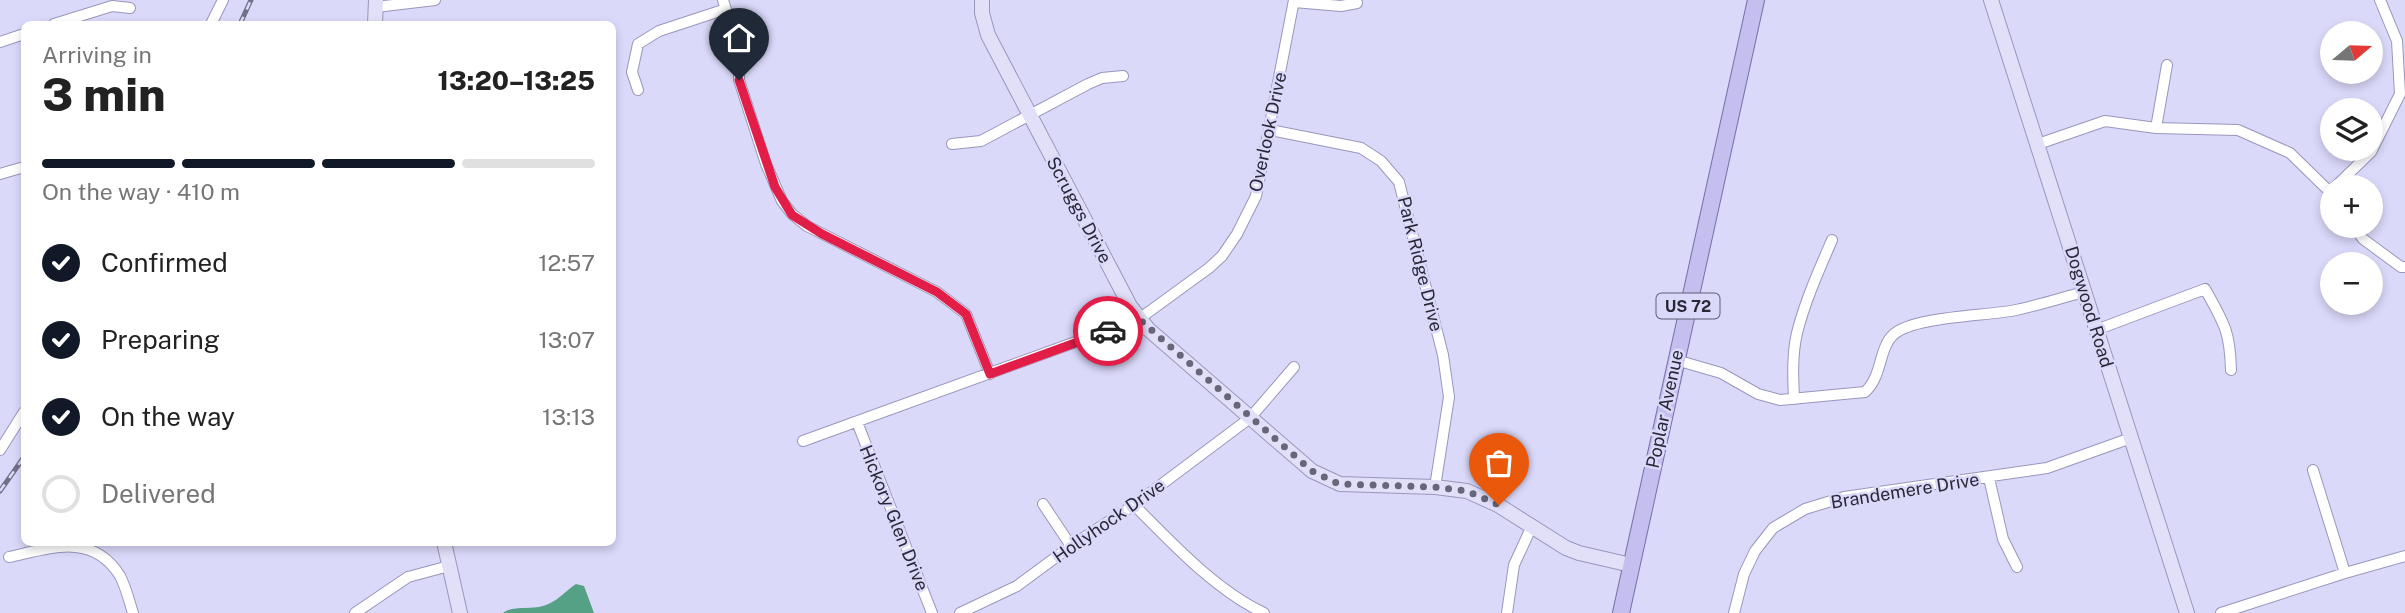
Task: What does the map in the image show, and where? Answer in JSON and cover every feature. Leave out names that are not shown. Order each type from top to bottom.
[{"type":"main road","name":"Poplar Avenue","points":[[1621,613],[1756,0]]},
{"type":"street","points":[[212,21],[223,0]]},
{"type":"street","points":[[375,21],[376,3],[436,0]]},
{"type":"street","name":"Scruggs Drive","points":[[982,0],[982,13],[989,35],[1139,319],[1250,418],[1312,471],[1339,484],[1435,487],[1467,491],[1499,505],[1531,528],[1579,553],[1631,565]]},
{"type":"street","name":"Dogwood Road","points":[[1991,0],[2187,613]]},
{"type":"street","points":[[2349,175],[2371,152],[2403,94],[2397,41],[2380,0]]},
{"type":"street","points":[[1294,1],[1330,6],[1357,3]]},
{"type":"street","name":"Overlook Drive","points":[[803,442],[1139,319],[1200,277],[1227,249],[1242,226],[1256,195],[1294,1]]},
{"type":"street","points":[[638,90],[632,72],[638,44],[659,31],[724,4],[739,51],[739,80],[766,164],[782,201],[792,215],[807,226],[937,292],[966,314],[990,374]]},
{"type":"street","points":[[64,21],[112,6],[130,8]]},
{"type":"street","points":[[0,42],[21,35]]},
{"type":"street","points":[[2156,128],[2167,65]]},
{"type":"street","points":[[952,144],[981,141],[1102,78],[1123,76]]},
{"type":"street","points":[[2038,144],[2105,121],[2156,128],[2238,130],[2290,153],[2320,180]]},
{"type":"street","name":"Park Ridge Drive","points":[[1270,130],[1361,148],[1381,161],[1399,182],[1443,355],[1450,397],[1435,487]]},
{"type":"street","points":[[0,174],[21,168]]},
{"type":"street","points":[[2362,238],[2401,267],[2405,267]]},
{"type":"street","points":[[1794,399],[1793,364],[1797,334],[1815,278],[1832,240]]},
{"type":"street","points":[[2096,330],[2205,289],[2230,338],[2231,370]]},
{"type":"street","points":[[1676,360],[1721,373],[1758,394],[1780,400],[1865,392],[1875,383],[1892,335],[1965,315],[2014,310],[2084,292]]},
{"type":"street","name":"Hollyhock Drive","points":[[960,613],[1017,586],[1071,546],[1134,505],[1250,418],[1294,368]]},
{"type":"street","points":[[0,450],[21,417]]},
{"type":"street","name":"Hickory Glen Drive","points":[[857,422],[932,613]]},
{"type":"street","name":"Brandemere Drive","points":[[1734,613],[1746,569],[1755,551],[1773,528],[1805,509],[1844,497],[2047,468],[2131,439]]},
{"type":"street","points":[[2313,470],[2345,573]]},
{"type":"street","points":[[1989,478],[2003,539],[2017,567]]},
{"type":"street","points":[[1043,505],[1071,546]]},
{"type":"street","points":[[1134,505],[1243,609],[1264,613]]},
{"type":"street","points":[[1507,613],[1517,554],[1531,528]]},
{"type":"street","points":[[9,557],[59,546],[87,547],[108,562],[121,577],[132,613]]},
{"type":"street","points":[[445,546],[460,613]]},
{"type":"street","points":[[2221,613],[2405,556]]},
{"type":"street","points":[[355,613],[408,577],[449,566]]},
{"type":"shaded area","points":[[576,584],[584,586],[594,613],[503,613],[512,609],[548,604]]},
{"type":"railway","points":[[241,21],[251,0]]},
{"type":"railway","points":[[0,491],[21,461]]},
{"type":"way so far","points":[[1108,331],[1139,319],[1312,471],[1339,484],[1435,487],[1467,491],[1499,505]]},
{"type":"route","points":[[739,80],[775,187],[792,215],[822,234],[937,292],[966,314],[990,374],[1108,331]]}]
